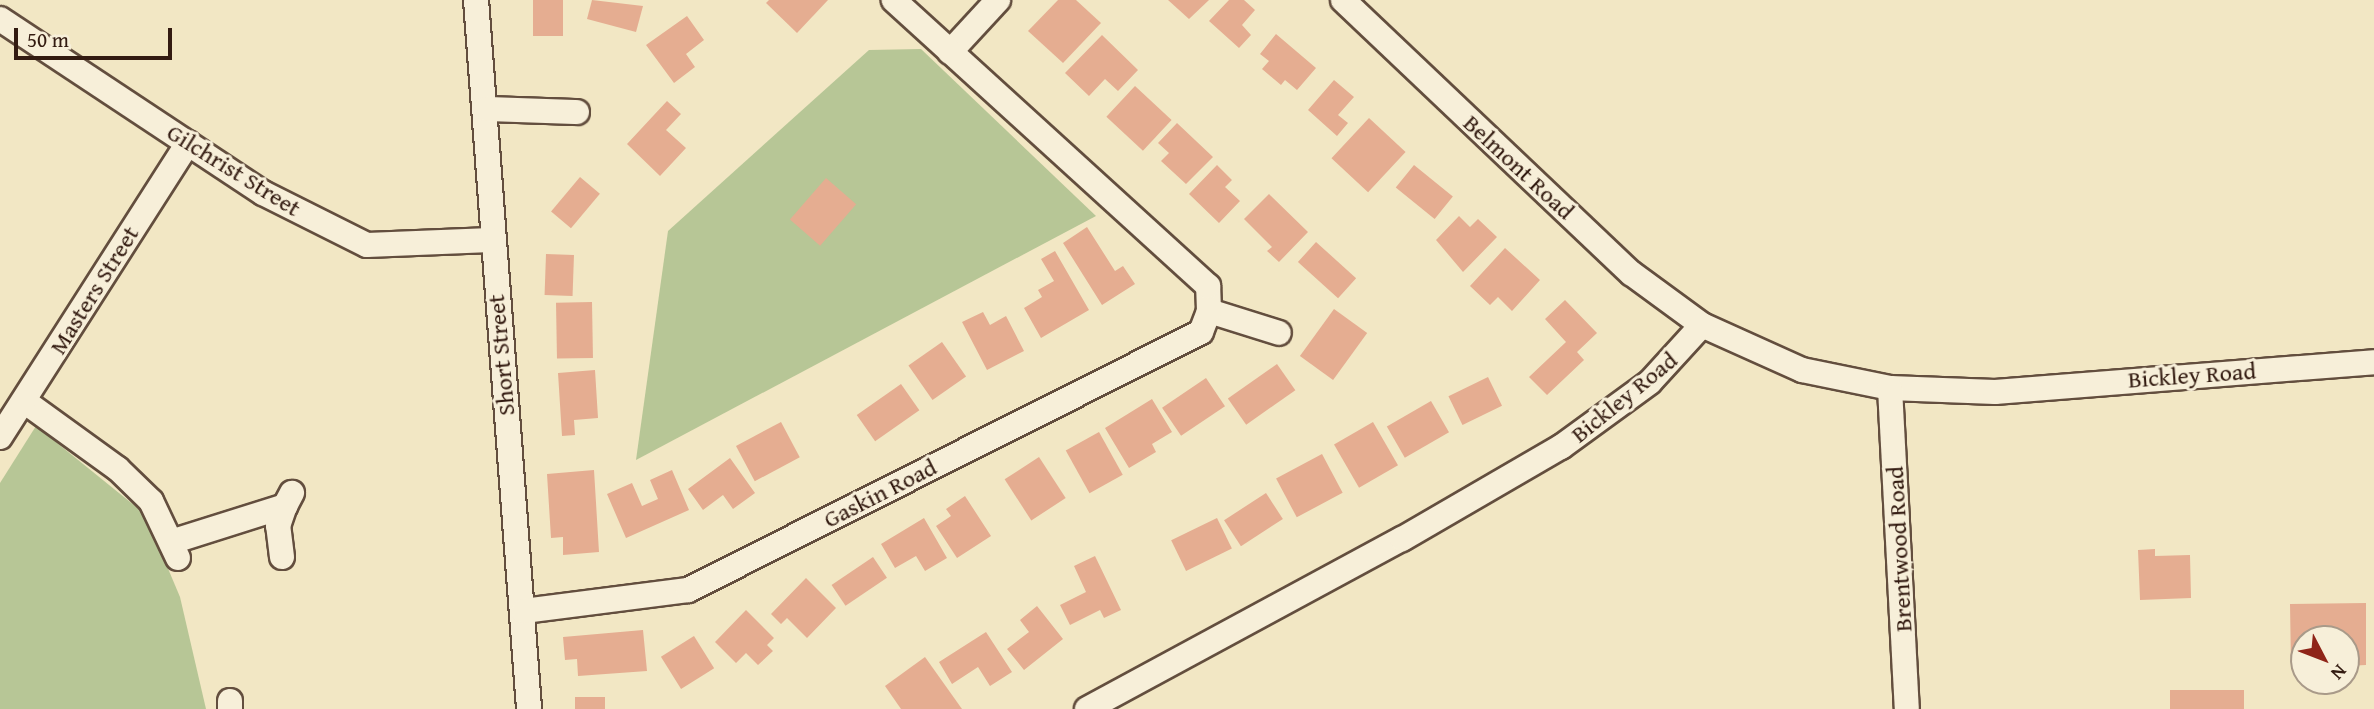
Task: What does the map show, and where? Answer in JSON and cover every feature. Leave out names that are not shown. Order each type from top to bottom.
[{"type":"street","name":"Short Street","points":[[476,0],[486,109],[491,240],[524,611],[528,709]]},
{"type":"street","points":[[894,0],[1208,286],[1209,311],[1279,333]]},
{"type":"street","points":[[950,52],[998,0]]},
{"type":"street","name":"Belmont Road","points":[[1343,0],[1631,273],[1702,325]]},
{"type":"street","name":"Gilchrist Street","points":[[0,19],[263,193],[367,245],[491,240]]},
{"type":"street","points":[[486,109],[576,112]]},
{"type":"street","name":"Masters Street","points":[[0,437],[188,143]]},
{"type":"street","name":"Gaskin Road","points":[[524,611],[688,590],[1201,331],[1209,311]]},
{"type":"street","name":"Bickley Road","points":[[1087,709],[1402,539],[1561,447],[1650,382],[1702,325],[1802,370],[1890,388],[1995,392],[2374,362]]},
{"type":"street","name":"Brentwood Road","points":[[1890,388],[1907,709]]},
{"type":"street","points":[[24,401],[118,469],[151,501],[175,550],[289,500],[278,538],[282,557]]},
{"type":"green space","points":[[921,49],[1096,216],[636,460],[668,231],[869,50]]},
{"type":"green space","points":[[36,426],[145,514],[180,597],[206,709],[0,709],[0,483]]},
{"type":"building","points":[[533,0],[563,0],[563,36],[533,36]]},
{"type":"building","points":[[592,0],[643,6],[636,32],[587,19]]},
{"type":"building","points":[[769,0],[828,0],[797,33],[766,3]]},
{"type":"building","points":[[1058,0],[1076,0],[1101,23],[1063,63],[1028,31]]},
{"type":"building","points":[[1168,0],[1209,0],[1189,19]]},
{"type":"building","points":[[1229,0],[1244,0],[1255,10],[1242,25],[1251,35],[1239,48],[1209,21]]},
{"type":"building","points":[[687,16],[704,40],[686,54],[695,67],[674,83],[646,45]]},
{"type":"building","points":[[1276,34],[1316,68],[1297,90],[1285,80],[1281,85],[1262,69],[1269,61],[1260,54]]},
{"type":"building","points":[[1102,35],[1138,70],[1118,91],[1105,79],[1089,96],[1065,73]]},
{"type":"building","points":[[1334,80],[1354,97],[1338,115],[1348,123],[1337,136],[1308,110]]},
{"type":"building","points":[[1135,86],[1172,120],[1143,151],[1106,117]]},
{"type":"building","points":[[667,101],[681,114],[666,130],[686,148],[660,176],[627,144]]},
{"type":"building","points":[[1369,118],[1406,152],[1368,192],[1331,158]]},
{"type":"building","points":[[1177,123],[1213,157],[1186,184],[1161,161],[1169,153],[1158,143]]},
{"type":"building","points":[[1217,165],[1232,180],[1225,187],[1240,201],[1219,223],[1189,194]]},
{"type":"building","points":[[1414,165],[1453,196],[1435,219],[1396,188]]},
{"type":"building","points":[[580,177],[600,194],[571,228],[551,211]]},
{"type":"building","points":[[826,178],[856,204],[820,246],[790,220]]},
{"type":"building","points":[[1269,194],[1308,232],[1279,262],[1267,251],[1272,247],[1244,219]]},
{"type":"building","points":[[1459,216],[1470,227],[1478,219],[1497,237],[1463,272],[1436,240]]},
{"type":"building","points":[[1087,227],[1115,271],[1123,266],[1135,284],[1102,305],[1063,243]]},
{"type":"building","points":[[1316,242],[1356,278],[1338,298],[1298,262]]},
{"type":"building","points":[[1505,248],[1540,280],[1512,311],[1498,297],[1490,305],[1470,286]]},
{"type":"building","points":[[1055,251],[1089,310],[1041,338],[1024,308],[1042,297],[1038,290],[1054,281],[1041,259]]},
{"type":"building","points":[[546,254],[574,255],[573,296],[545,295]]},
{"type":"building","points":[[1565,300],[1597,333],[1577,352],[1584,360],[1547,395],[1529,377],[1566,342],[1545,319]]},
{"type":"building","points":[[592,302],[593,358],[557,359],[556,303]]},
{"type":"building","points":[[1334,309],[1367,333],[1333,380],[1300,356]]},
{"type":"building","points":[[983,312],[990,325],[1006,316],[1024,351],[987,370],[962,322]]},
{"type":"building","points":[[942,342],[966,376],[933,400],[908,366]]},
{"type":"building","points":[[1277,364],[1295,390],[1246,425],[1228,398]]},
{"type":"building","points":[[595,370],[598,418],[574,420],[575,435],[562,436],[558,373]]},
{"type":"building","points":[[1488,377],[1502,406],[1462,425],[1448,396]]},
{"type":"building","points":[[1206,378],[1225,406],[1181,436],[1162,408]]},
{"type":"building","points":[[901,384],[919,410],[875,441],[857,415]]},
{"type":"building","points":[[1152,399],[1172,432],[1152,444],[1156,452],[1129,468],[1105,428]]},
{"type":"building","points":[[1431,401],[1449,432],[1405,458],[1387,426]]},
{"type":"building","points":[[781,422],[800,457],[755,481],[736,446]]},
{"type":"building","points":[[1373,422],[1398,465],[1359,488],[1334,444]]},
{"type":"building","points":[[1099,432],[1123,475],[1090,493],[1066,450]]},
{"type":"building","points":[[1322,454],[1343,493],[1297,517],[1276,478]]},
{"type":"building","points":[[1039,457],[1066,498],[1031,520],[1005,479]]},
{"type":"building","points":[[730,458],[755,493],[733,509],[723,495],[703,510],[688,489]]},
{"type":"building","points":[[594,470],[599,552],[563,555],[563,537],[551,538],[547,474]]},
{"type":"building","points":[[672,470],[689,510],[626,538],[607,494],[632,483],[642,506],[658,499],[650,480]]},
{"type":"building","points":[[1266,493],[1283,519],[1241,546],[1224,520]]},
{"type":"building","points":[[965,496],[991,536],[957,558],[936,526],[951,516],[946,509]]},
{"type":"building","points":[[924,518],[947,558],[925,571],[916,556],[895,568],[881,544]]},
{"type":"building","points":[[1217,518],[1232,549],[1186,571],[1171,540]]},
{"type":"building","points":[[2155,549],[2155,556],[2190,555],[2191,598],[2140,600],[2138,550]]},
{"type":"building","points":[[1095,556],[1121,610],[1104,618],[1100,610],[1070,625],[1060,605],[1086,592],[1074,566]]},
{"type":"building","points":[[873,557],[887,578],[846,606],[832,585]]},
{"type":"building","points":[[806,578],[836,608],[807,638],[787,618],[781,624],[771,614]]},
{"type":"building","points":[[2366,603],[2366,665],[2360,665],[2360,625],[2290,625],[2290,604]]},
{"type":"building","points":[[1037,606],[1063,639],[1024,670],[1007,649],[1029,632],[1020,620]]},
{"type":"building","points":[[746,610],[774,638],[767,645],[773,651],[758,665],[746,653],[736,663],[715,642]]},
{"type":"building","points":[[643,630],[647,671],[578,676],[577,659],[565,660],[563,637]]},
{"type":"building","points":[[986,632],[1012,672],[990,686],[978,667],[952,684],[939,662]]},
{"type":"building","points":[[694,636],[714,668],[681,689],[661,657]]},
{"type":"building","points":[[925,657],[962,709],[901,709],[885,686]]},
{"type":"building","points":[[2170,690],[2244,690],[2244,709],[2170,709]]},
{"type":"building","points":[[575,697],[605,697],[605,709],[575,709]]}]
